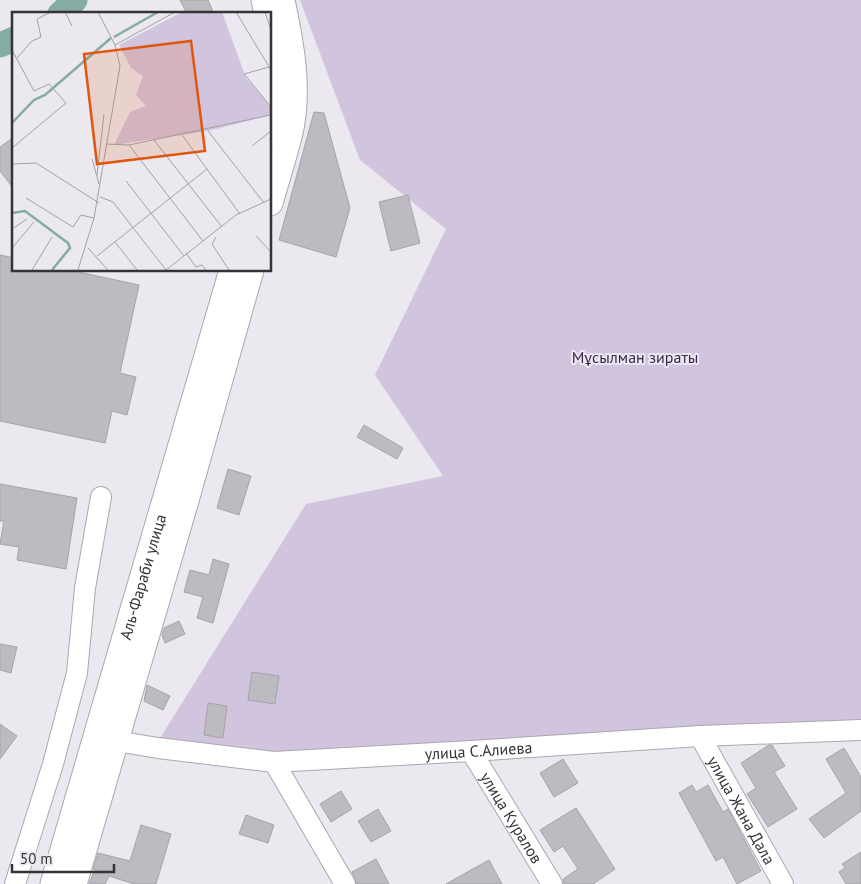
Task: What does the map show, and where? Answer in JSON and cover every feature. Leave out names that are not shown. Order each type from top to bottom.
[{"type":"main road","points":[[271,199],[290,131],[294,97],[293,51],[282,0]]},
{"type":"main road","points":[[271,34],[275,53],[276,97],[271,130]]},
{"type":"main road","name":"Аль-Фараби улица","points":[[74,884],[107,738],[232,271]]},
{"type":"main road","name":"Аль-Фараби улица","points":[[53,884],[107,738],[251,271]]},
{"type":"street","points":[[15,884],[53,764],[77,673],[85,588],[100,497]]},
{"type":"street","name":"улица С.Алиева","points":[[107,738],[158,748],[274,762],[700,736],[861,730]]},
{"type":"street","name":"улица Жана Дала","points":[[700,736],[783,884]]},
{"type":"street","name":"улица Куралов","points":[[471,751],[552,884]]},
{"type":"street","points":[[274,762],[345,884]]},
{"type":"green space","name":"Мұсылман зираты","points":[[300,0],[861,0],[861,731],[274,762],[152,751],[306,504],[443,476],[375,375],[446,229],[360,160]]},
{"type":"building","points":[[180,0],[208,0],[213,12],[186,12]]},
{"type":"building","points":[[314,112],[324,113],[350,208],[336,257],[279,240]]},
{"type":"building","points":[[12,138],[12,186],[0,171],[0,147]]},
{"type":"building","points":[[408,195],[420,243],[391,251],[379,202]]},
{"type":"building","points":[[0,255],[12,258],[12,271],[74,271],[139,285],[120,373],[136,377],[127,415],[112,411],[105,443],[0,421]]},
{"type":"building","points":[[364,425],[403,448],[397,459],[357,437]]},
{"type":"building","points":[[228,469],[251,476],[239,515],[217,508]]},
{"type":"building","points":[[0,484],[77,498],[66,569],[17,560],[19,547],[0,544],[4,521],[0,521]]},
{"type":"building","points":[[213,559],[229,564],[213,623],[197,618],[203,597],[184,592],[190,570],[209,575]]},
{"type":"building","points":[[179,621],[185,634],[165,643],[162,635],[164,628]]},
{"type":"building","points":[[0,644],[17,647],[11,673],[0,670]]},
{"type":"building","points":[[252,672],[279,676],[275,704],[248,700]]},
{"type":"building","points":[[147,685],[170,696],[163,710],[144,701]]},
{"type":"building","points":[[208,703],[227,706],[223,738],[204,735]]},
{"type":"building","points":[[0,724],[17,736],[0,759]]},
{"type":"building","points":[[769,745],[772,745],[785,766],[774,772],[797,809],[768,827],[747,794],[756,788],[741,763]]},
{"type":"building","points":[[844,748],[861,777],[861,811],[824,838],[809,819],[846,793],[826,759]]},
{"type":"building","points":[[563,759],[578,783],[554,797],[540,773]]},
{"type":"building","points":[[692,785],[696,792],[708,785],[723,812],[728,809],[761,871],[737,884],[723,857],[716,861],[679,793]]},
{"type":"building","points":[[341,791],[352,809],[331,822],[320,804]]},
{"type":"building","points":[[576,808],[615,869],[593,884],[564,884],[563,879],[578,869],[563,846],[554,852],[540,830]]},
{"type":"building","points":[[378,809],[391,831],[371,842],[358,821]]},
{"type":"building","points":[[246,815],[274,825],[268,843],[239,834]]},
{"type":"building","points":[[141,825],[171,834],[156,884],[134,884],[109,876],[105,884],[89,884],[95,869],[93,869],[98,853],[130,861]]},
{"type":"building","points":[[861,852],[861,884],[846,884],[839,872],[845,868],[842,864]]},
{"type":"building","points":[[376,859],[389,884],[357,884],[352,872]]},
{"type":"building","points":[[489,860],[502,884],[446,884]]},
{"type":"waterway","points":[[62,12],[75,0]]},
{"type":"waterway","points":[[0,45],[12,40]]}]
